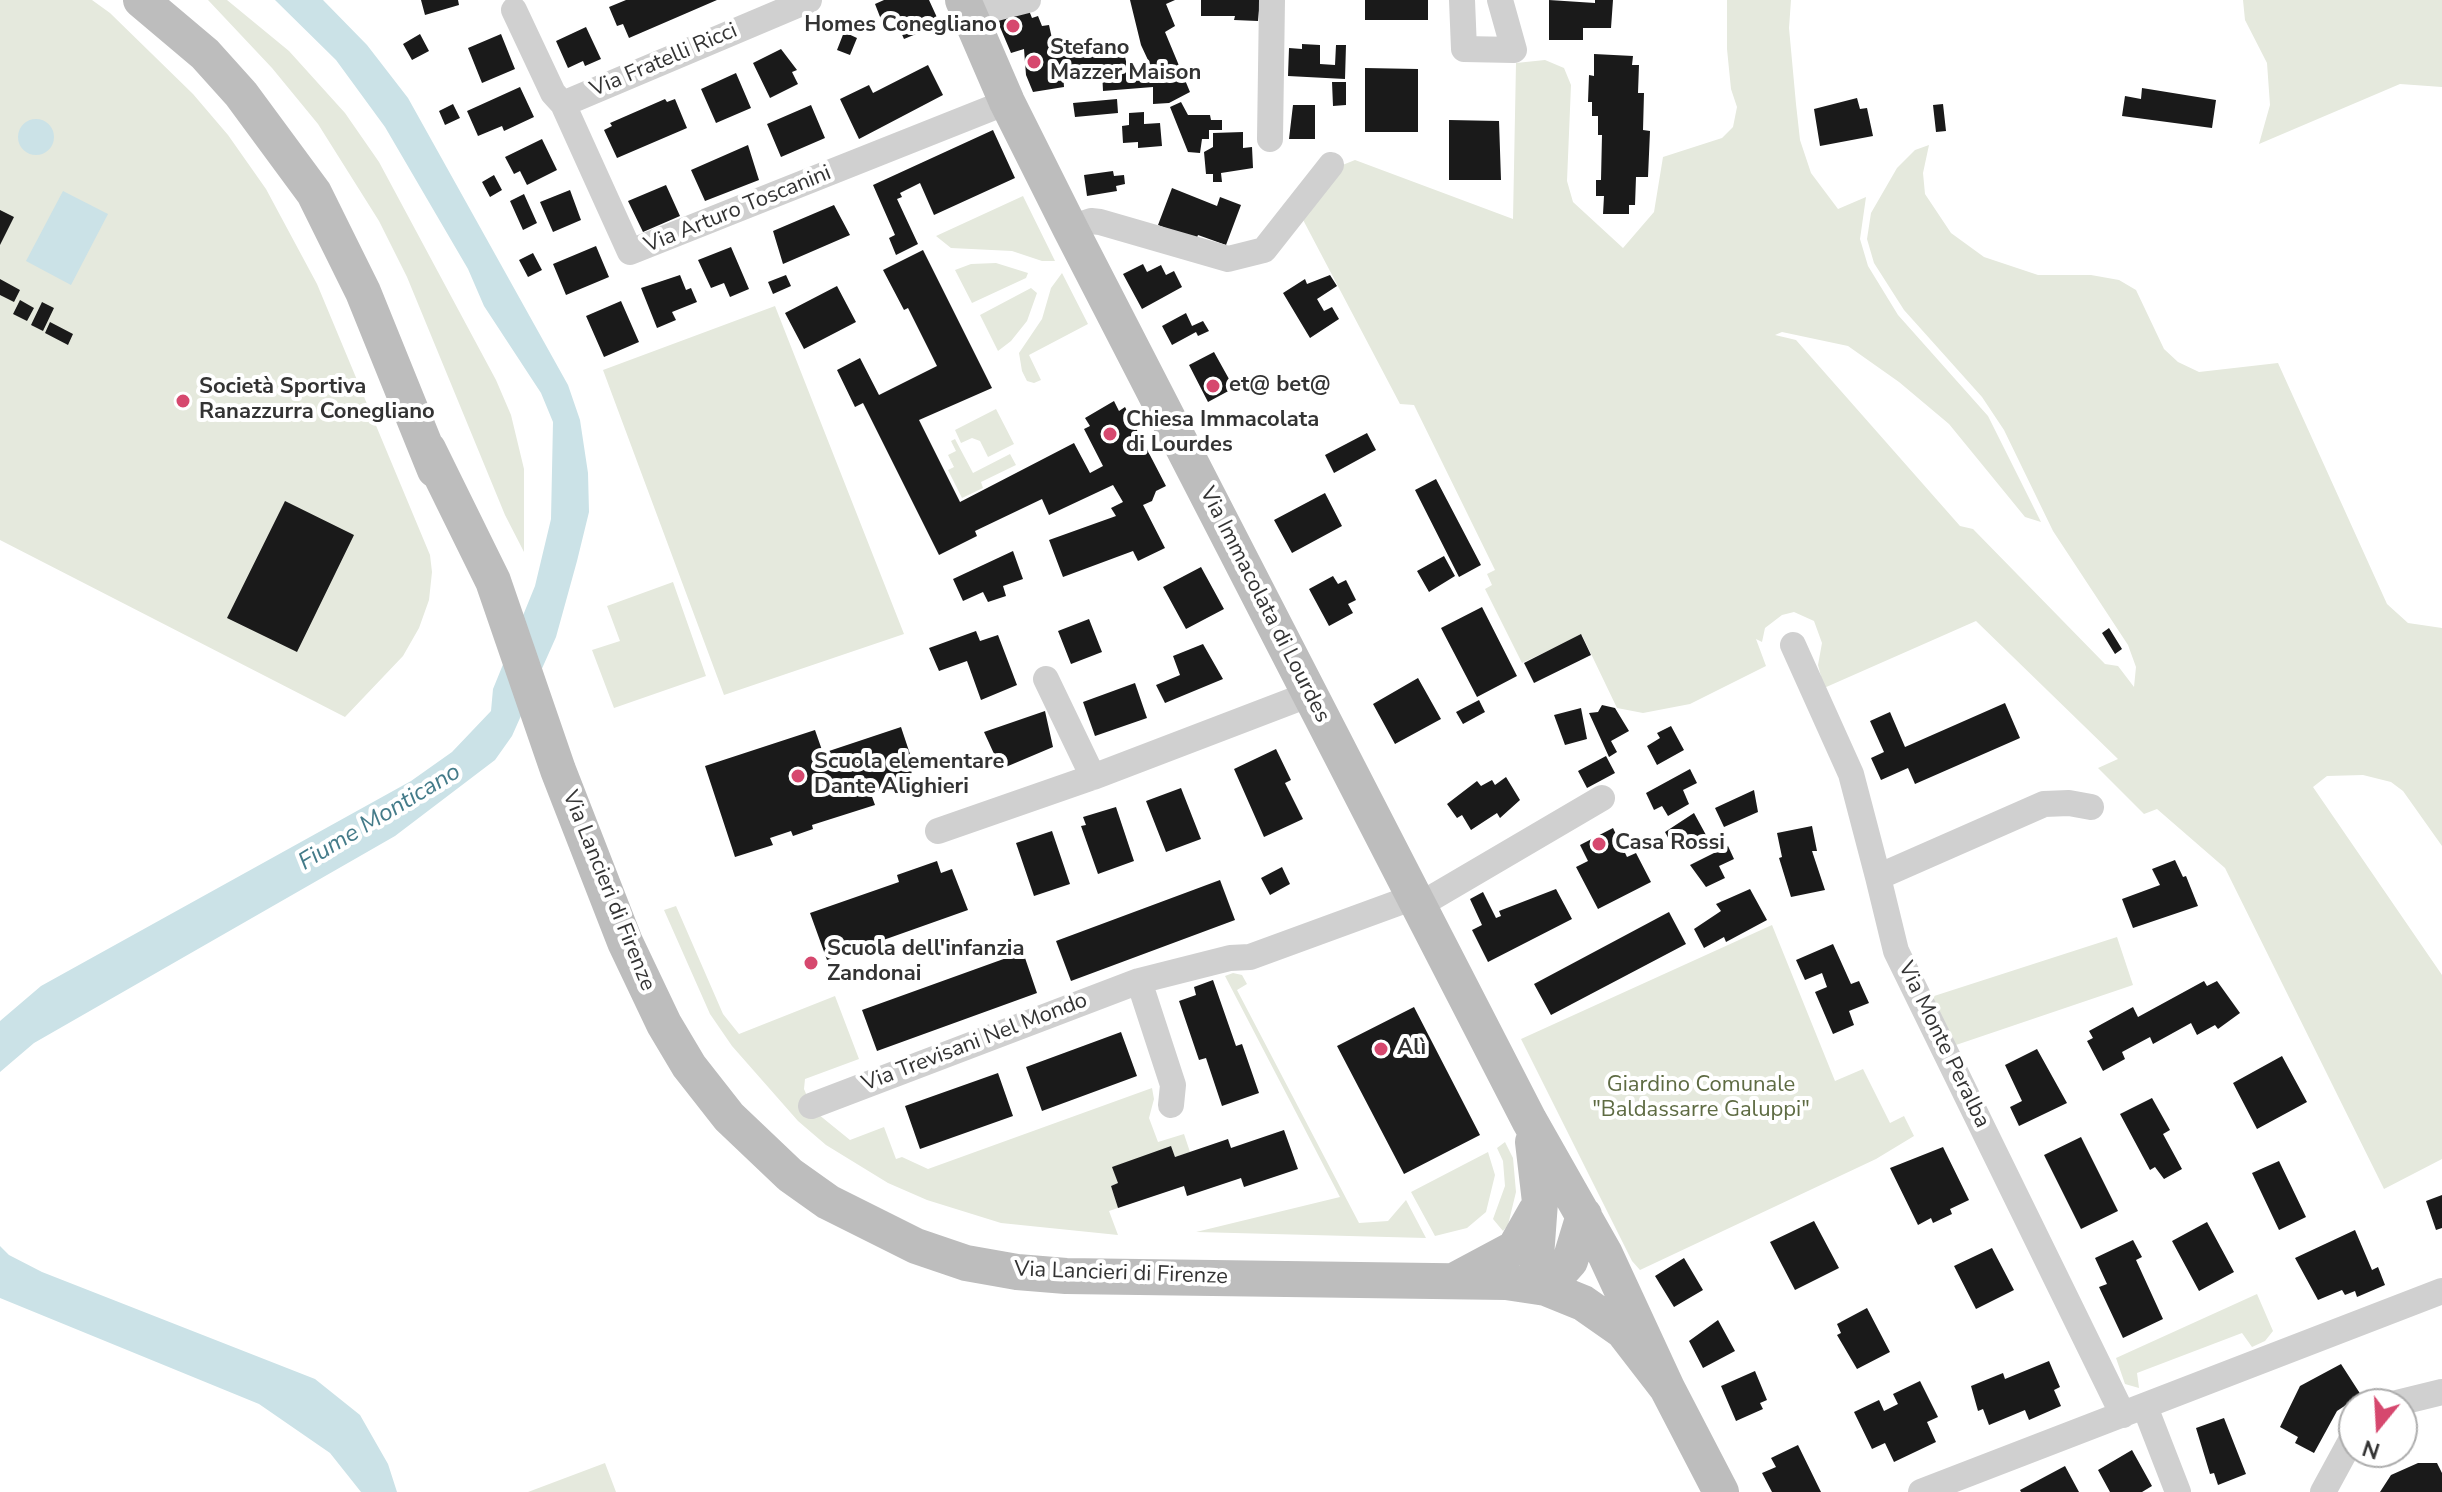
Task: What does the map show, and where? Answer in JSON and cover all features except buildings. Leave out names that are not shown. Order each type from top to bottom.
[{"type":"main road","name":"Via Lancieri di Firenze","points":[[141,0],[205,54],[241,94],[314,193],[363,292],[488,595],[625,942],[664,1024],[689,1066],[759,1148],[828,1202],[916,1246],[966,1263],[1017,1272],[1082,1277],[1453,1281],[1546,1288],[1583,1303],[1623,1331],[1640,1349],[1667,1388]]},
{"type":"main road","name":"Via Immacolata di Lourdes","points":[[966,8],[1007,102],[1070,228],[1529,1120],[1584,1215],[1636,1315],[1667,1388],[1721,1492]]},
{"type":"main road","name":"Via Immacolata di Lourdes","points":[[1529,1120],[1540,1202],[1536,1257],[1546,1288]]},
{"type":"main road","points":[[1453,1281],[1515,1248],[1540,1202]]},
{"type":"main road","points":[[1546,1288],[1570,1261],[1584,1215]]},
{"type":"street","name":"Via Fratelli Ricci","points":[[563,104],[809,0]]},
{"type":"street","points":[[966,8],[1028,0]]},
{"type":"street","points":[[1270,139],[1272,0]]},
{"type":"street","points":[[1462,0],[1464,49],[1514,50],[1500,0]]},
{"type":"street","name":"Via Arturo Toscanini","points":[[514,10],[553,93],[563,104],[630,252],[1007,102]]},
{"type":"street","points":[[1070,228],[1091,221],[1100,222],[1228,259],[1264,250],[1331,165]]},
{"type":"street","name":"Via Monte Peralba","points":[[1793,645],[1851,774],[1896,951],[2178,1492]]},
{"type":"street","points":[[1046,679],[1093,777]]},
{"type":"street","points":[[938,831],[1093,777],[1310,694]]},
{"type":"street","name":"Via Trevisani Nel Mondo","points":[[811,1106],[1139,981],[1230,958],[1250,957],[1416,901],[1602,798]]},
{"type":"street","points":[[1878,877],[2044,804],[2069,803],[2091,807]]},
{"type":"street","points":[[1139,981],[1173,1085],[1171,1105]]},
{"type":"street","points":[[1921,1492],[1985,1481],[2134,1411],[2442,1291]]},
{"type":"street","points":[[2418,1398],[2442,1392]]},
{"type":"street","points":[[2323,1492],[2338,1464]]},
{"type":"green space","name":"Società Sportiva Ranazzurra Conegliano","points":[[0,0],[92,0],[110,13],[193,94],[228,135],[266,189],[317,284],[430,555],[432,572],[429,600],[419,628],[403,656],[345,717],[0,540]]},
{"type":"green space","points":[[208,0],[227,0],[289,51],[345,113],[379,162],[496,380],[511,415],[524,469],[524,552],[505,515],[407,277],[379,221],[318,124],[272,68]]},
{"type":"green space","points":[[1727,0],[1791,0],[1789,28],[1800,140],[1811,173],[1838,209],[1866,197],[1860,239],[1868,266],[1898,315],[1988,416],[2041,522],[2025,517],[1949,424],[1899,382],[1848,346],[1782,332],[1775,335],[1796,340],[1960,526],[1973,529],[2105,664],[2118,666],[2134,687],[2136,667],[2128,645],[2053,531],[2004,430],[1982,397],[1904,310],[1874,263],[1867,239],[1871,213],[1897,168],[1915,150],[1929,145],[1923,173],[1925,194],[1951,233],[1984,257],[2038,275],[2091,275],[2119,280],[2136,290],[2164,349],[2178,362],[2199,372],[2278,363],[2387,604],[2408,623],[2442,628],[2442,846],[2403,791],[2391,782],[2363,775],[2327,776],[2313,787],[2442,975],[2442,1159],[2384,1189],[2225,868],[2157,809],[2144,814],[2098,768],[2118,759],[1976,621],[1824,688],[1818,665],[1822,643],[1814,621],[1794,612],[1782,615],[1765,628],[1762,642],[1756,639],[1766,666],[1690,704],[1643,713],[1617,708],[1582,635],[1522,663],[1485,589],[1492,585],[1487,574],[1495,570],[1414,405],[1400,404],[1301,216],[1340,166],[1355,160],[1513,219],[1516,63],[1545,60],[1564,68],[1571,85],[1567,181],[1573,202],[1623,248],[1654,212],[1663,157],[1722,138],[1733,127],[1737,107],[1731,89],[1727,49]]},
{"type":"green space","points":[[2243,0],[2442,0],[2442,87],[2400,84],[2259,144],[2270,105],[2267,63],[2245,20]]},
{"type":"green space","points":[[1023,196],[1055,261],[1042,261],[1012,251],[951,248],[936,236]]},
{"type":"green space","points":[[996,263],[1028,273],[1026,278],[972,303],[955,270],[971,264]]},
{"type":"green space","points":[[1062,273],[1088,324],[1029,355],[1041,380],[1034,383],[1027,381],[1019,353],[1042,319],[1051,288]]},
{"type":"green space","points":[[1031,288],[1037,293],[1027,321],[998,351],[980,315]]},
{"type":"green space","points":[[775,306],[904,634],[724,695],[603,370]]},
{"type":"green space","points":[[996,409],[1014,444],[988,457],[980,441],[972,438],[961,443],[955,430]]},
{"type":"green space","points":[[955,439],[973,473],[1010,454],[1016,465],[981,482],[983,488],[962,498],[948,470],[954,467],[948,455],[956,451],[951,441]]},
{"type":"green space","points":[[673,582],[706,676],[614,708],[592,650],[620,641],[607,606]]},
{"type":"green space","points":[[676,906],[723,1014],[739,1034],[835,996],[859,1059],[805,1079],[804,1089],[813,1110],[850,1140],[884,1127],[896,1159],[902,1157],[928,1169],[1152,1088],[1154,1099],[1149,1118],[1158,1142],[1184,1134],[1190,1152],[1175,1157],[1171,1147],[1113,1167],[1118,1183],[1111,1186],[1118,1208],[1109,1211],[1118,1235],[1001,1223],[927,1200],[888,1183],[826,1145],[798,1121],[732,1046],[710,1014],[664,910]]},
{"type":"green space","name":"Giardino Comunale \"Baldassarre Galuppi\"","points":[[1772,925],[1835,1081],[1863,1069],[1890,1123],[1904,1116],[1914,1136],[1876,1159],[1640,1270],[1632,1261],[1521,1039]]},
{"type":"green space","points":[[2117,937],[2133,985],[1953,1046],[1931,997]]},
{"type":"green space","points":[[1233,973],[1242,975],[1247,984],[1237,990],[1359,1223],[1388,1221],[1406,1200],[1426,1238],[1196,1232],[1340,1197],[1225,976]]},
{"type":"green space","points":[[1505,1142],[1513,1158],[1516,1192],[1508,1225],[1503,1231],[1493,1219],[1505,1186],[1503,1161],[1497,1148]]},
{"type":"green space","points":[[1488,1152],[1495,1175],[1486,1212],[1467,1228],[1435,1236],[1411,1192]]},
{"type":"green space","points":[[2257,1294],[2273,1331],[2265,1341],[2252,1347],[2242,1333],[2137,1373],[2139,1388],[2125,1384],[2116,1358]]},
{"type":"green space","points":[[605,1463],[616,1492],[528,1492]]},
{"type":"water","name":"Fiume Monticano","points":[[275,0],[323,0],[367,45],[408,98],[568,385],[580,420],[588,473],[589,512],[577,561],[556,637],[512,736],[495,760],[395,836],[34,1043],[0,1072],[0,1021],[41,986],[411,781],[452,752],[491,711],[493,689],[535,586],[551,519],[553,422],[541,393],[484,306],[468,269],[385,127],[336,60]]},
{"type":"water","points":[[36,119],[49,124],[54,137],[49,150],[36,155],[23,150],[18,137],[23,124]]},
{"type":"water","points":[[63,191],[108,214],[71,285],[26,261]]},
{"type":"water","points":[[0,1246],[9,1255],[42,1272],[315,1379],[360,1415],[388,1464],[397,1492],[361,1492],[330,1453],[259,1404],[0,1298]]},
{"type":"place","name":"Homes Conegliano","points":[[1013,26]]},
{"type":"place","name":"Stefano Mazzer Maison","points":[[1034,62]]},
{"type":"place","name":"et@ bet@","points":[[1213,386]]},
{"type":"place","name":"Società Sportiva Ranazzurra Conegliano","points":[[183,401]]},
{"type":"place","name":"Chiesa Immacolata di Lourdes","points":[[1110,434]]},
{"type":"place","name":"Scuola elementare Dante Alighieri","points":[[798,776]]},
{"type":"place","name":"Casa Rossi","points":[[1599,844]]},
{"type":"place","name":"Scuola dell'infanzia Zandonai","points":[[811,963]]},
{"type":"place","name":"Alì","points":[[1381,1049]]}]
